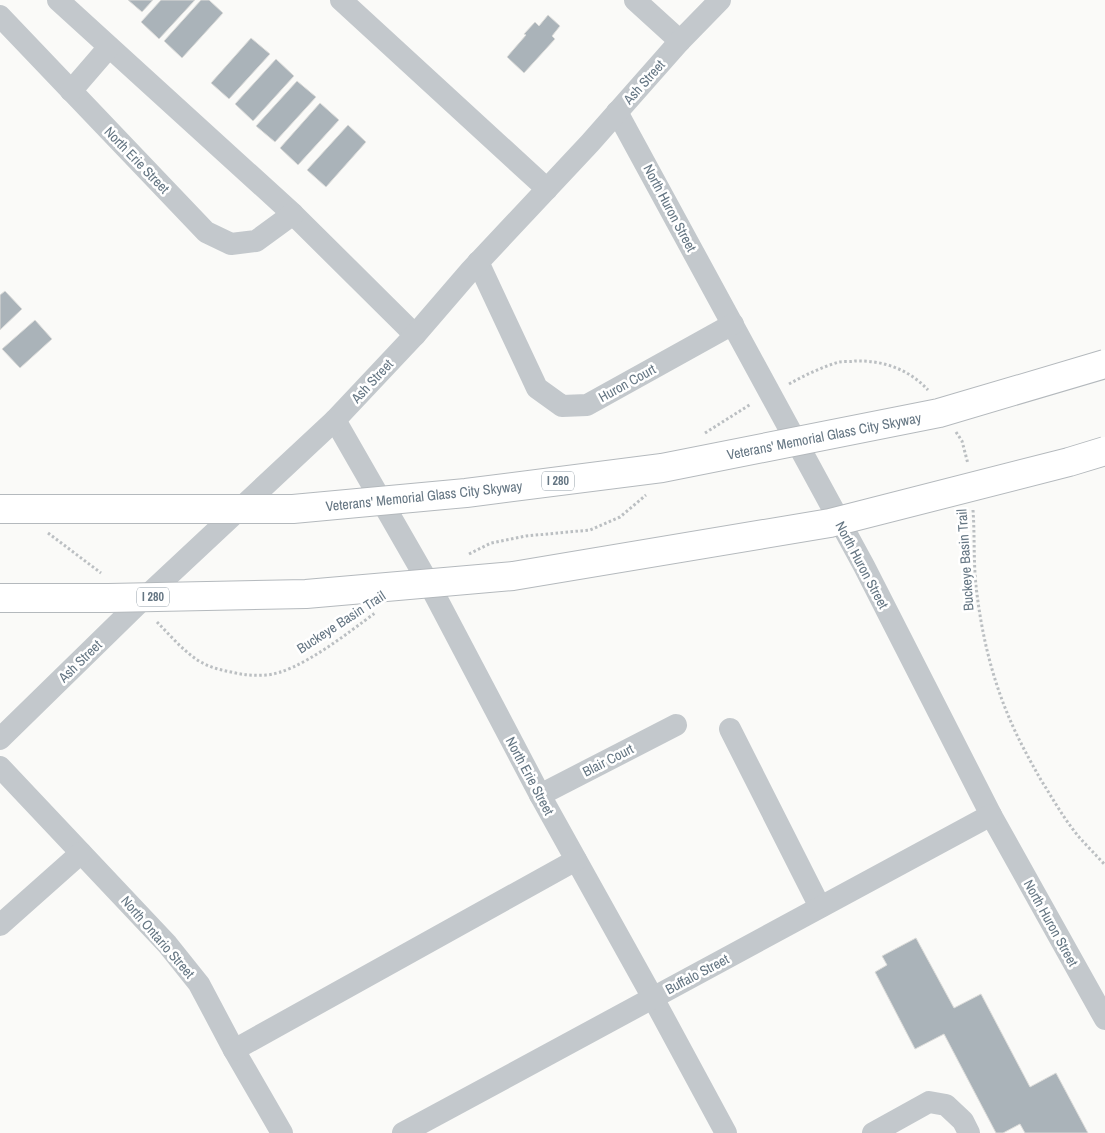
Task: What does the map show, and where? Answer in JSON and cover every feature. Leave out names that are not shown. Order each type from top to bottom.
[{"type":"highway","name":"Veterans' Memorial Glass City Skyway","points":[[0,508],[293,509],[466,494],[672,466],[939,413],[1105,364]]},
{"type":"highway","name":"I 280","points":[[0,598],[306,594],[513,576],[830,523],[1069,462],[1105,450]]},
{"type":"street","points":[[58,0],[293,214],[415,334]]},
{"type":"street","points":[[341,0],[546,189]]},
{"type":"street","points":[[635,0],[680,41]]},
{"type":"street","name":"Ash Street","points":[[0,739],[138,604],[335,420],[680,41],[720,0]]},
{"type":"street","name":"North Erie Street","points":[[0,16],[206,232],[231,244],[256,241],[293,214]]},
{"type":"street","points":[[71,91],[109,47]]},
{"type":"street","name":"North Huron Street","points":[[617,112],[864,566],[991,815],[1105,1019]]},
{"type":"street","name":"Huron Court","points":[[478,262],[537,388],[562,406],[587,405],[733,324]]},
{"type":"street","name":"North Erie Street","points":[[335,420],[428,582],[540,795],[726,1133]]},
{"type":"street","name":"Blair Court","points":[[540,795],[676,725]]},
{"type":"street","points":[[730,730],[820,907]]},
{"type":"street","name":"North Ontario Street","points":[[0,767],[167,944],[199,984],[234,1050],[282,1133]]},
{"type":"street","name":"Buffalo Street","points":[[403,1133],[991,815]]},
{"type":"street","points":[[0,925],[81,853]]},
{"type":"street","points":[[234,1050],[576,860]]},
{"type":"street","points":[[873,1133],[929,1102],[946,1104],[963,1121],[970,1133]]},
{"type":"path","points":[[783,387],[818,370],[841,362],[861,361],[886,364],[906,372],[922,384],[933,396]]},
{"type":"path","points":[[952,425],[962,441],[968,470]]},
{"type":"path","name":"Buckeye Basin Trail","points":[[973,509],[974,558],[983,635],[993,674],[1008,716],[1029,759],[1057,807],[1079,836],[1105,865]]},
{"type":"path","points":[[45,531],[102,575]]},
{"type":"path","name":"Buckeye Basin Trail","points":[[155,620],[199,661],[217,669],[242,675],[267,675],[288,669],[310,658],[379,610]]},
{"type":"building","points":[[128,0],[153,0],[142,12]]},
{"type":"building","points":[[161,0],[195,0],[159,39],[141,22]]},
{"type":"building","points":[[201,0],[209,0],[223,13],[182,58],[164,41]]},
{"type":"building","points":[[548,15],[560,26],[552,36],[555,39],[524,73],[507,57],[535,22],[539,26]]},
{"type":"building","points":[[251,38],[270,54],[229,99],[211,83]]},
{"type":"building","points":[[276,59],[294,76],[253,121],[235,104]]},
{"type":"building","points":[[297,81],[316,97],[275,142],[256,126]]},
{"type":"building","points":[[320,103],[339,120],[298,165],[280,148]]},
{"type":"building","points":[[348,125],[366,142],[326,187],[307,170]]},
{"type":"building","points":[[5,291],[22,309],[0,330],[0,295]]},
{"type":"building","points":[[35,320],[52,339],[20,368],[2,349]]},
{"type":"building","points":[[916,938],[954,1008],[981,994],[1030,1087],[1056,1073],[1088,1133],[1025,1133],[1020,1124],[1003,1133],[996,1133],[944,1034],[915,1049],[875,972],[887,965],[882,956]]}]
